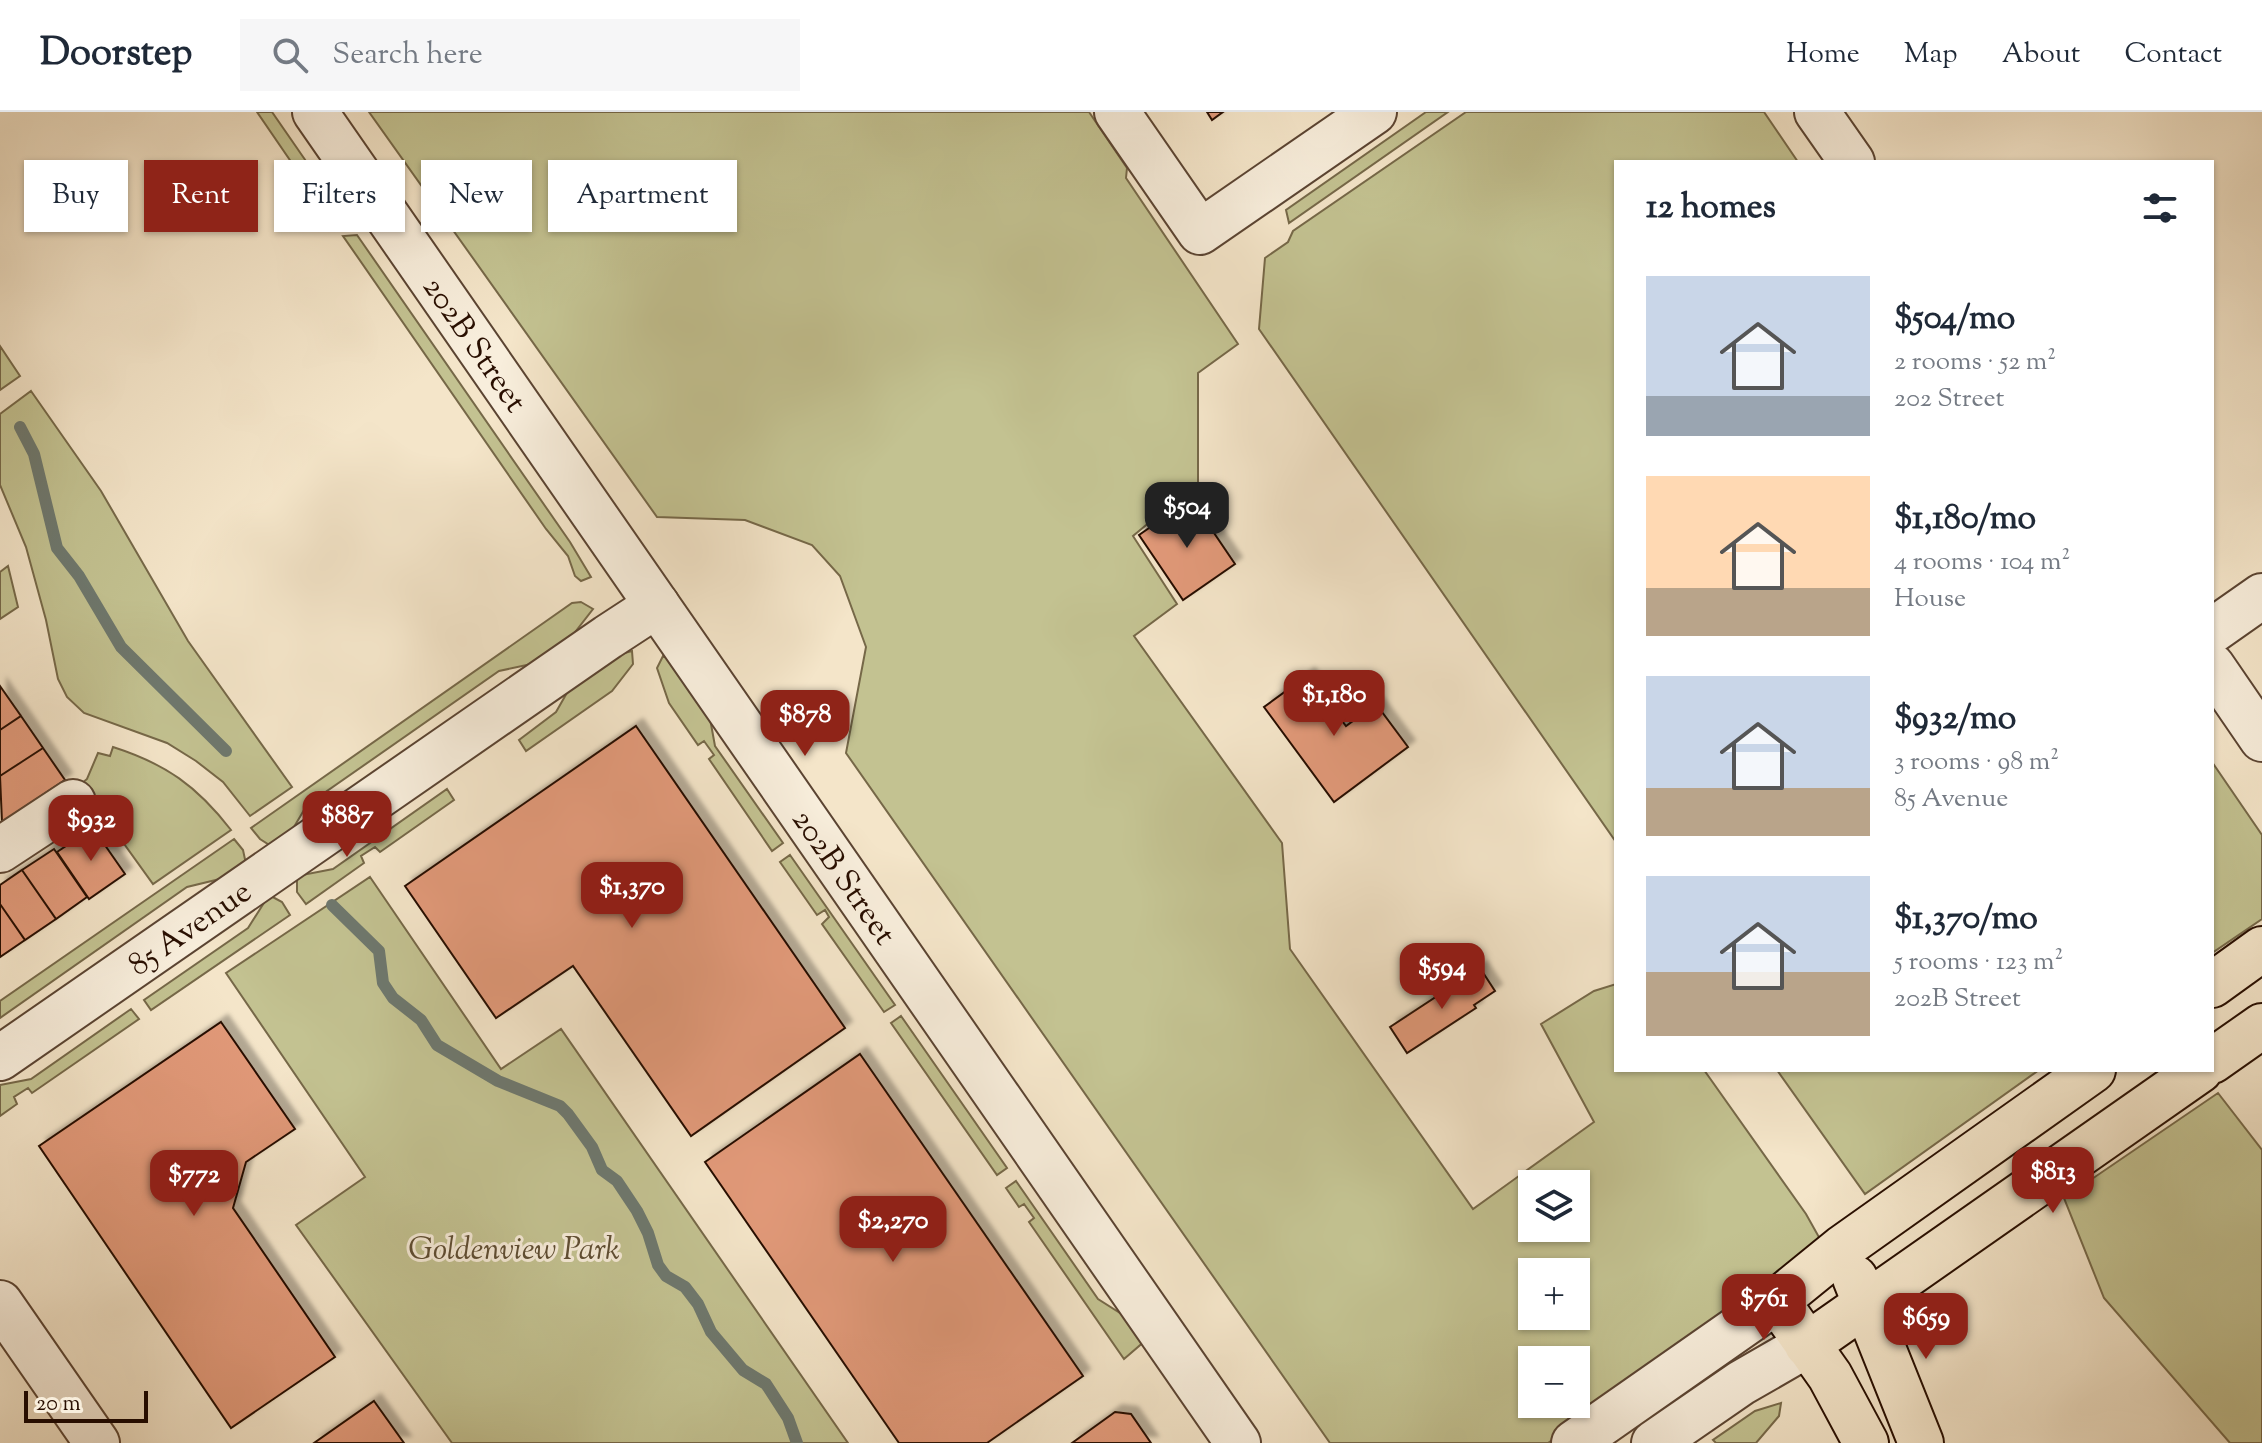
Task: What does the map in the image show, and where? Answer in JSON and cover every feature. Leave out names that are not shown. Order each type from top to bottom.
[{"type":"main road","points":[[2214,984],[2262,949]]},
{"type":"main road","points":[[2214,1060],[2262,1026]]},
{"type":"main road","points":[[1866,1443],[1830,1376],[1777,1301],[1842,1248],[2090,1072]]},
{"type":"main road","points":[[1807,1345],[2197,1072]]},
{"type":"main road","points":[[1842,1248],[1921,1443]]},
{"type":"street","name":"202B Street","points":[[315,112],[1238,1443]]},
{"type":"street","points":[[1117,112],[1200,232],[1374,112]]},
{"type":"street","points":[[1817,112],[1851,160]]},
{"type":"street","points":[[2214,630],[2262,596]]},
{"type":"street","name":"85 Avenue","points":[[0,1058],[657,605]]},
{"type":"street","points":[[2214,669],[2262,739]]},
{"type":"street","points":[[0,850],[73,802]]},
{"type":"street","points":[[1574,1443],[1777,1301]]},
{"type":"street","points":[[0,1303],[97,1443]]},
{"type":"street","points":[[1654,1443],[1741,1383],[1807,1345]]},
{"type":"green space","points":[[257,112],[272,112],[305,160],[290,160]]},
{"type":"green space","points":[[369,112],[1089,112],[1127,168],[1126,178],[1238,344],[1198,373],[1198,482],[1133,536],[1177,604],[1134,636],[1282,843],[1290,949],[1473,1209],[1518,1177],[1518,1242],[1590,1242],[1590,1170],[1527,1170],[1594,1122],[1541,1024],[1594,991],[1614,985],[1614,1072],[1705,1072],[1806,1214],[1820,1239],[1820,1249],[1590,1413],[1590,1346],[1518,1346],[1518,1418],[1583,1418],[1548,1443],[1330,1443],[846,753],[866,647],[840,576],[812,545],[745,520],[657,517],[454,232],[532,232],[532,160],[421,160],[421,185]]},
{"type":"green space","points":[[1426,112],[1448,112],[1289,223],[1286,210]]},
{"type":"green space","points":[[1466,112],[1764,112],[1797,160],[1614,160],[1614,839],[1259,329],[1265,258],[1288,242],[1293,231]]},
{"type":"green space","points":[[357,235],[570,542],[591,577],[581,581],[575,576],[568,556],[546,529],[343,236]]},
{"type":"green space","points":[[0,346],[20,376],[0,390]]},
{"type":"green space","points":[[31,391],[101,491],[188,641],[292,787],[250,816],[223,782],[196,761],[167,743],[84,713],[67,697],[58,679],[26,547],[0,485],[0,414]]},
{"type":"green space","points":[[8,566],[18,607],[0,619],[0,572]]},
{"type":"green space","points":[[581,602],[593,609],[572,636],[536,663],[499,671],[307,805],[291,832],[271,846],[251,828],[572,603]]},
{"type":"green space","points":[[632,651],[633,664],[612,691],[526,751],[519,740],[556,712],[572,684],[617,655]]},
{"type":"green space","points":[[663,656],[674,663],[709,713],[715,746],[783,843],[772,851],[709,759],[714,755],[704,741],[698,745],[669,703],[657,668]]},
{"type":"green space","points":[[113,747],[149,761],[179,778],[206,801],[231,830],[153,884],[81,784],[87,779],[98,753],[110,756]]},
{"type":"green space","points":[[2214,765],[2262,835],[2262,919],[2214,952]]},
{"type":"green space","points":[[447,789],[454,800],[380,852],[375,847],[361,856],[364,863],[306,904],[297,892],[297,876],[333,869]]},
{"type":"green space","points":[[234,839],[243,850],[246,864],[228,877],[187,887],[0,1018],[0,1001]]},
{"type":"green space","points":[[790,855],[895,1005],[884,1012],[822,924],[829,917],[825,910],[817,915],[780,862]]},
{"type":"green space","name":"Goldenview Park","points":[[370,877],[501,1069],[561,1029],[848,1443],[452,1443],[296,1225],[365,1177],[226,973]]},
{"type":"green space","points":[[269,895],[282,902],[290,915],[151,1010],[144,1000],[248,928]]},
{"type":"green space","points":[[131,1009],[139,1019],[32,1093],[28,1088],[14,1097],[17,1104],[0,1116],[0,1085],[31,1079]]},
{"type":"green space","points":[[901,1016],[1007,1168],[997,1175],[891,1023]]},
{"type":"green space","points":[[1778,1072],[2036,1072],[1865,1194]]},
{"type":"green space","points":[[2218,1093],[2262,1150],[2262,1443],[2230,1443],[2104,1298],[2064,1198]]},
{"type":"green space","points":[[1016,1181],[1098,1299],[1131,1320],[1146,1340],[1124,1359],[1029,1222],[1034,1218],[1024,1204],[1019,1207],[1006,1188]]},
{"type":"green space","points":[[1781,1403],[1779,1416],[1756,1443],[1716,1443],[1713,1440],[1755,1411]]},
{"type":"building","points":[[1207,112],[1223,112],[1212,120]]},
{"type":"building","points":[[1191,499],[1235,564],[1183,600],[1139,535]]},
{"type":"building","points":[[1308,675],[1346,726],[1376,704],[1408,747],[1334,802],[1264,707]]},
{"type":"building","points":[[0,686],[21,716],[0,730]]},
{"type":"building","points":[[21,716],[43,748],[0,776],[0,730]]},
{"type":"building","points":[[636,726],[845,1028],[691,1136],[573,966],[496,1018],[405,886]]},
{"type":"building","points":[[43,748],[65,780],[2,822],[0,776]]},
{"type":"building","points":[[93,828],[125,874],[89,899],[57,852]]},
{"type":"building","points":[[54,849],[87,897],[56,919],[22,870]]},
{"type":"building","points":[[22,870],[56,919],[25,940],[0,904],[0,885]]},
{"type":"building","points":[[0,904],[25,940],[0,957]]},
{"type":"building","points":[[1480,968],[1495,991],[1474,1005],[1476,1008],[1407,1053],[1390,1027]]},
{"type":"building","points":[[221,1022],[295,1129],[246,1162],[233,1208],[335,1357],[231,1428],[39,1146]]},
{"type":"building","points":[[860,1054],[1083,1376],[987,1443],[899,1443],[705,1162]]},
{"type":"building","points":[[374,1401],[404,1443],[314,1443]]},
{"type":"building","points":[[1115,1412],[1131,1414],[1151,1443],[1072,1443]]},
{"type":"waterway","points":[[20,427],[34,454],[57,548],[79,576],[121,647],[226,751]]},
{"type":"waterway","points":[[332,905],[379,951],[383,983],[393,998],[421,1020],[437,1045],[498,1081],[560,1106],[568,1114],[592,1147],[602,1170],[617,1181],[637,1211],[658,1265],[666,1276],[685,1287],[698,1304],[711,1332],[743,1370],[766,1384],[788,1418],[797,1443]]}]
